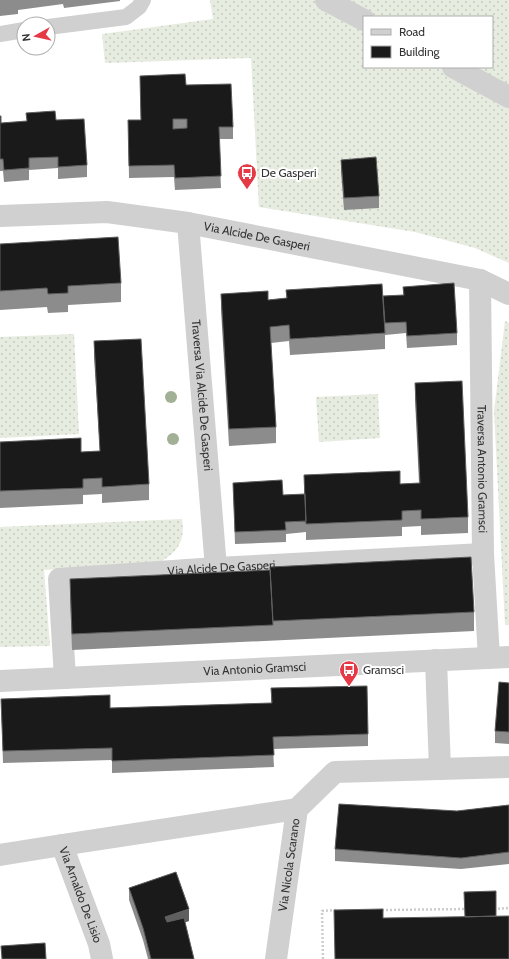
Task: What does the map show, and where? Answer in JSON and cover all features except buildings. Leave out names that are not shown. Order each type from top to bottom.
[{"type":"street","points":[[326,0],[363,19]]},
{"type":"street","points":[[454,68],[509,97]]},
{"type":"street","name":"Via Alcide De Gasperi","points":[[0,216],[107,212],[188,223],[480,280],[509,294]]},
{"type":"street","name":"Traversa Via Alcide De Gasperi","points":[[188,223],[216,568]]},
{"type":"street","name":"Traversa Antonio Gramsci","points":[[480,280],[483,554],[499,657]]},
{"type":"street","name":"Via Alcide De Gasperi","points":[[65,678],[59,579],[216,568],[483,554]]},
{"type":"street","name":"Via Antonio Gramsci","points":[[0,681],[499,657]]},
{"type":"street","points":[[436,660],[440,769]]},
{"type":"street","name":"Via Nicola Scarano","points":[[276,959],[297,809],[335,772],[509,767]]},
{"type":"street","points":[[62,844],[297,809]]},
{"type":"street","name":"Via Arnaldo De Lisio","points":[[0,855],[62,844],[99,944],[102,959]]},
{"type":"lane","points":[[56,26],[126,17],[140,7],[143,0]]},
{"type":"lane","points":[[0,34],[16,31]]},
{"type":"path","points":[[493,908],[509,908]]},
{"type":"path","points":[[376,910],[470,909]]},
{"type":"path","points":[[324,959],[322,911],[345,910]]},
{"type":"shaded area","points":[[210,0],[509,0],[509,263],[475,248],[415,232],[259,207],[251,58],[105,63],[102,34],[213,19]]},
{"type":"shaded area","points":[[505,321],[509,323],[509,625],[505,625],[494,411]]},
{"type":"shaded area","points":[[74,334],[79,434],[0,438],[0,337]]},
{"type":"shaded area","points":[[378,394],[380,438],[319,442],[316,397]]},
{"type":"shaded area","points":[[182,519],[183,532],[180,543],[173,553],[162,561],[44,570],[50,646],[0,647],[0,527]]},
{"type":"place","name":"De Gasperi","points":[[247,190]]},
{"type":"place","name":"Gramsci","points":[[349,687]]}]
